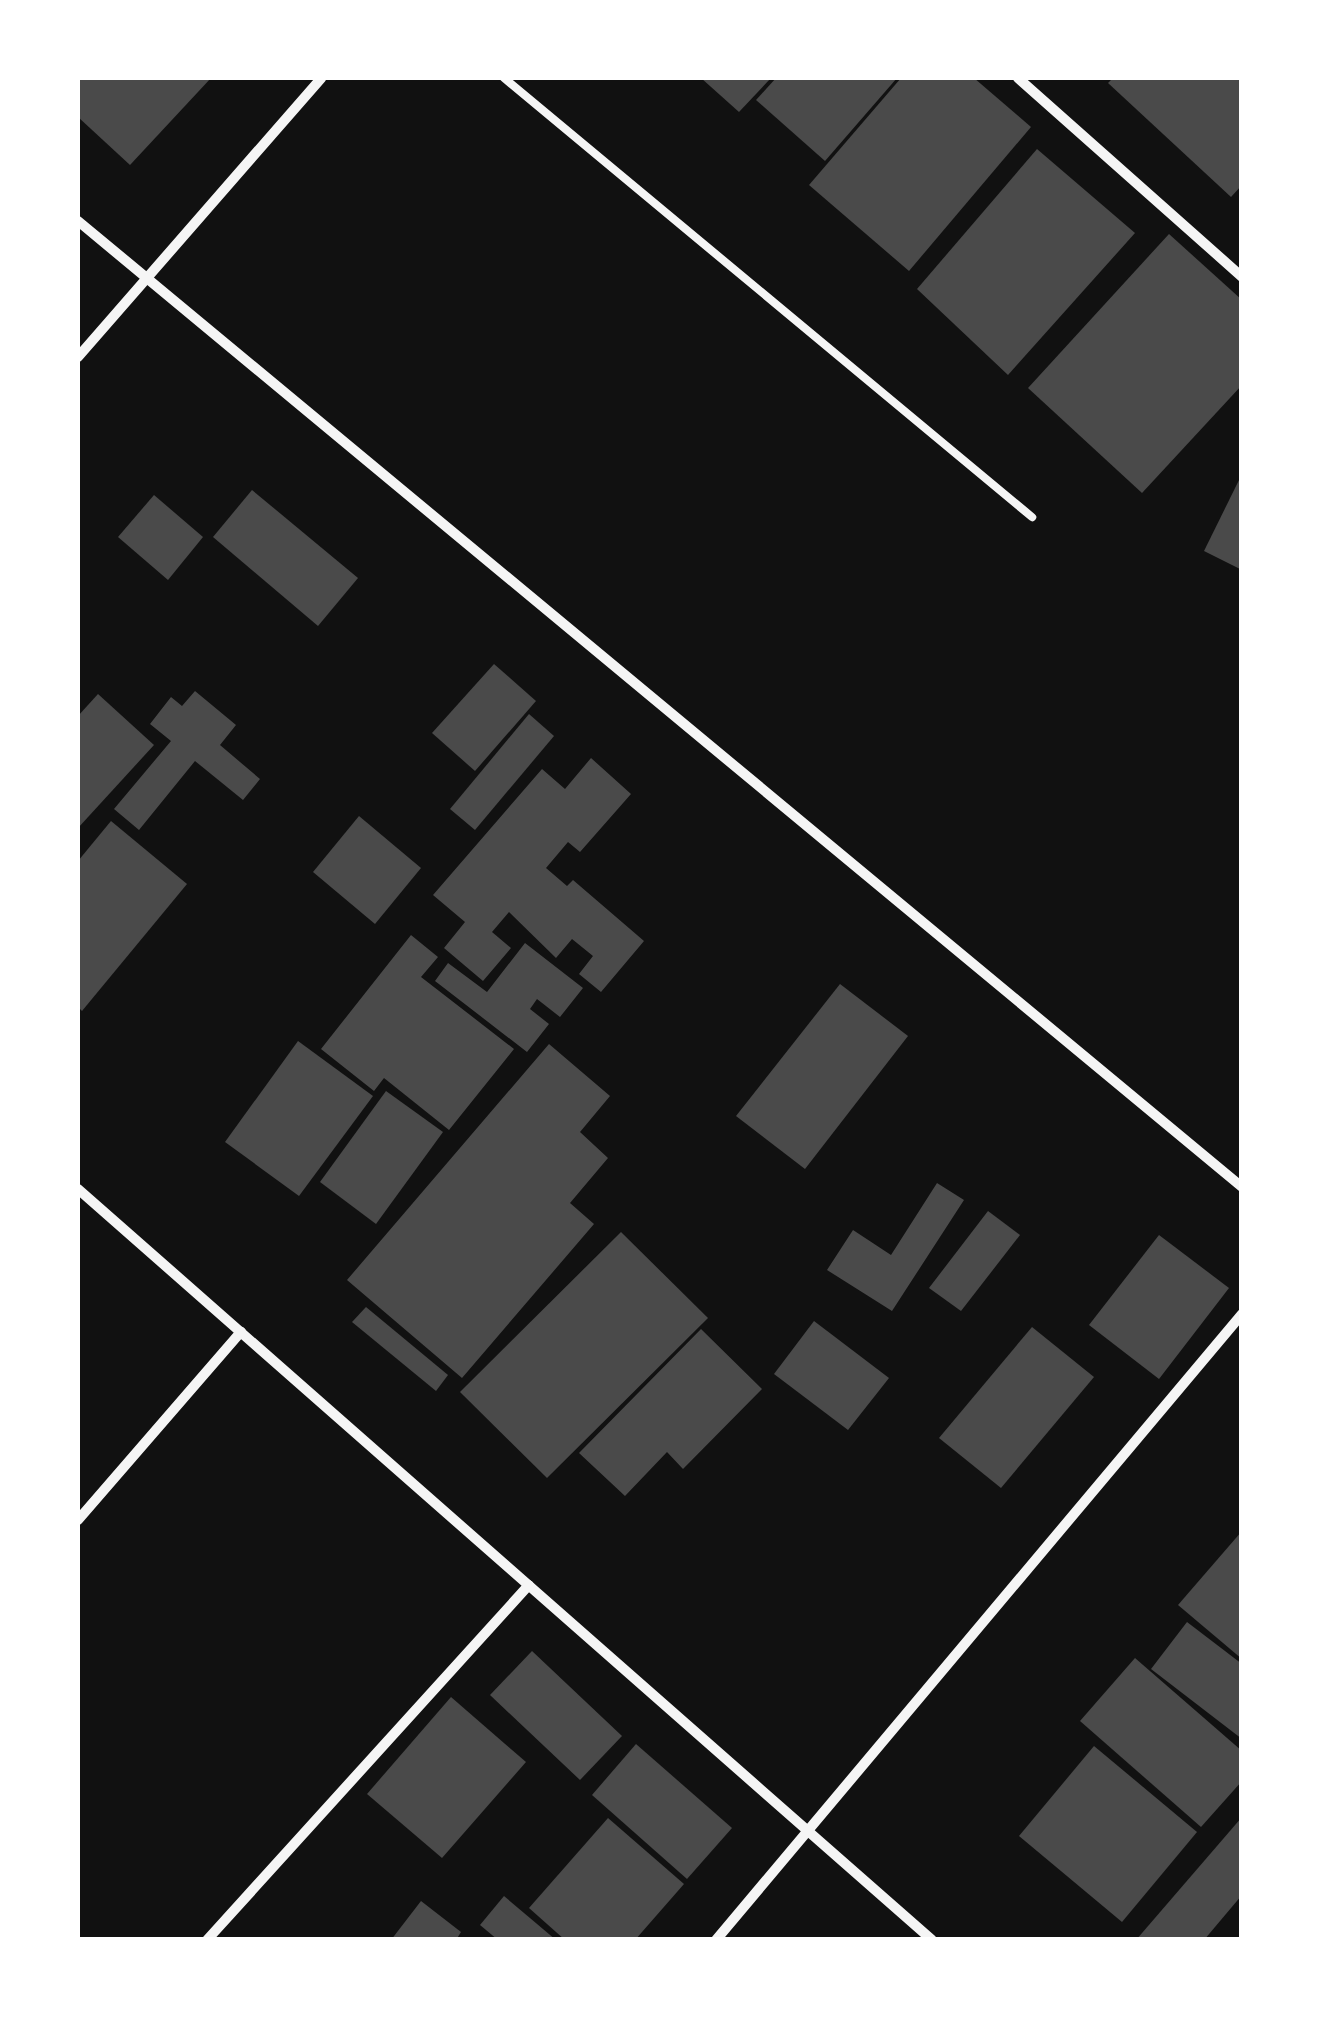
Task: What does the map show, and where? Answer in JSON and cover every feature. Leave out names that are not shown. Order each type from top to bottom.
[{"type":"street","points":[[78,357],[320,78]]},
{"type":"street","points":[[1018,78],[1242,277]]},
{"type":"street","points":[[78,221],[1242,1187]]},
{"type":"street","points":[[78,1189],[932,1940]]},
{"type":"street","points":[[716,1940],[1242,1314]]},
{"type":"street","points":[[78,1520],[241,1332]]},
{"type":"street","points":[[208,1940],[529,1586]]},
{"type":"lane","points":[[504,78],[1032,517]]},
{"type":"building","points":[[78,78],[211,78],[130,165],[78,117]]},
{"type":"building","points":[[701,78],[771,78],[739,112]]},
{"type":"building","points":[[776,78],[897,78],[825,161],[756,100]]},
{"type":"building","points":[[901,78],[974,78],[1031,127],[909,271],[809,185]]},
{"type":"building","points":[[1113,78],[1242,78],[1242,185],[1231,197],[1108,83]]},
{"type":"building","points":[[1037,149],[1135,233],[1008,375],[917,289]]},
{"type":"building","points":[[1169,234],[1242,300],[1242,385],[1142,493],[1028,388]]},
{"type":"building","points":[[1242,474],[1242,570],[1204,551]]},
{"type":"building","points":[[252,490],[358,578],[318,626],[213,537]]},
{"type":"building","points":[[154,495],[203,537],[168,580],[118,537]]},
{"type":"building","points":[[494,664],[536,701],[475,771],[432,733]]},
{"type":"building","points":[[195,691],[236,725],[220,745],[260,779],[243,800],[195,761],[139,830],[114,809],[171,741],[150,724],[171,697],[182,706]]},
{"type":"building","points":[[98,694],[154,745],[78,828],[78,716]]},
{"type":"building","points":[[529,714],[554,736],[475,830],[450,809]]},
{"type":"building","points":[[591,758],[631,794],[580,852],[568,842],[546,868],[567,886],[573,880],[644,941],[601,992],[579,974],[593,956],[572,939],[556,958],[509,912],[492,932],[511,948],[483,981],[444,948],[465,922],[433,895],[542,769],[565,789]]},
{"type":"building","points":[[359,816],[421,868],[375,924],[313,872]]},
{"type":"building","points":[[111,821],[187,884],[82,1011],[78,1007],[78,861]]},
{"type":"building","points":[[411,935],[438,957],[421,977],[514,1049],[449,1130],[384,1078],[374,1091],[321,1049]]},
{"type":"building","points":[[525,943],[583,988],[560,1017],[537,999],[530,1009],[549,1024],[527,1052],[435,981],[448,963],[487,992]]},
{"type":"building","points":[[840,984],[908,1036],[805,1169],[736,1116]]},
{"type":"building","points":[[298,1041],[373,1096],[299,1196],[225,1142]]},
{"type":"building","points":[[549,1044],[610,1096],[580,1132],[608,1158],[570,1203],[594,1224],[462,1378],[347,1280]]},
{"type":"building","points":[[386,1091],[443,1132],[376,1224],[320,1182]]},
{"type":"building","points":[[937,1183],[964,1200],[892,1311],[827,1270],[853,1230],[891,1255]]},
{"type":"building","points":[[988,1211],[1020,1235],[961,1311],[929,1288]]},
{"type":"building","points":[[621,1232],[708,1318],[547,1478],[460,1392]]},
{"type":"building","points":[[1159,1235],[1229,1288],[1159,1379],[1089,1325]]},
{"type":"building","points":[[366,1307],[448,1375],[436,1391],[352,1322]]},
{"type":"building","points":[[814,1321],[889,1378],[848,1430],[774,1374]]},
{"type":"building","points":[[1032,1327],[1094,1377],[1001,1488],[939,1438]]},
{"type":"building","points":[[701,1329],[762,1389],[683,1469],[667,1452],[625,1496],[579,1453]]},
{"type":"building","points":[[1242,1531],[1242,1659],[1178,1605]]},
{"type":"building","points":[[1187,1622],[1242,1664],[1242,1739],[1151,1669]]},
{"type":"building","points":[[532,1651],[622,1736],[580,1780],[490,1695]]},
{"type":"building","points":[[1135,1658],[1242,1751],[1242,1781],[1201,1827],[1080,1721]]},
{"type":"building","points":[[451,1697],[526,1762],[442,1858],[367,1794]]},
{"type":"building","points":[[636,1744],[732,1828],[687,1879],[592,1795]]},
{"type":"building","points":[[1094,1746],[1197,1832],[1122,1922],[1019,1836]]},
{"type":"building","points":[[1242,1817],[1242,1895],[1204,1940],[1136,1940]]},
{"type":"building","points":[[608,1818],[684,1884],[635,1940],[565,1940],[529,1908]]},
{"type":"building","points":[[504,1896],[556,1940],[498,1940],[480,1925]]},
{"type":"building","points":[[421,1901],[461,1932],[456,1940],[391,1940]]}]
